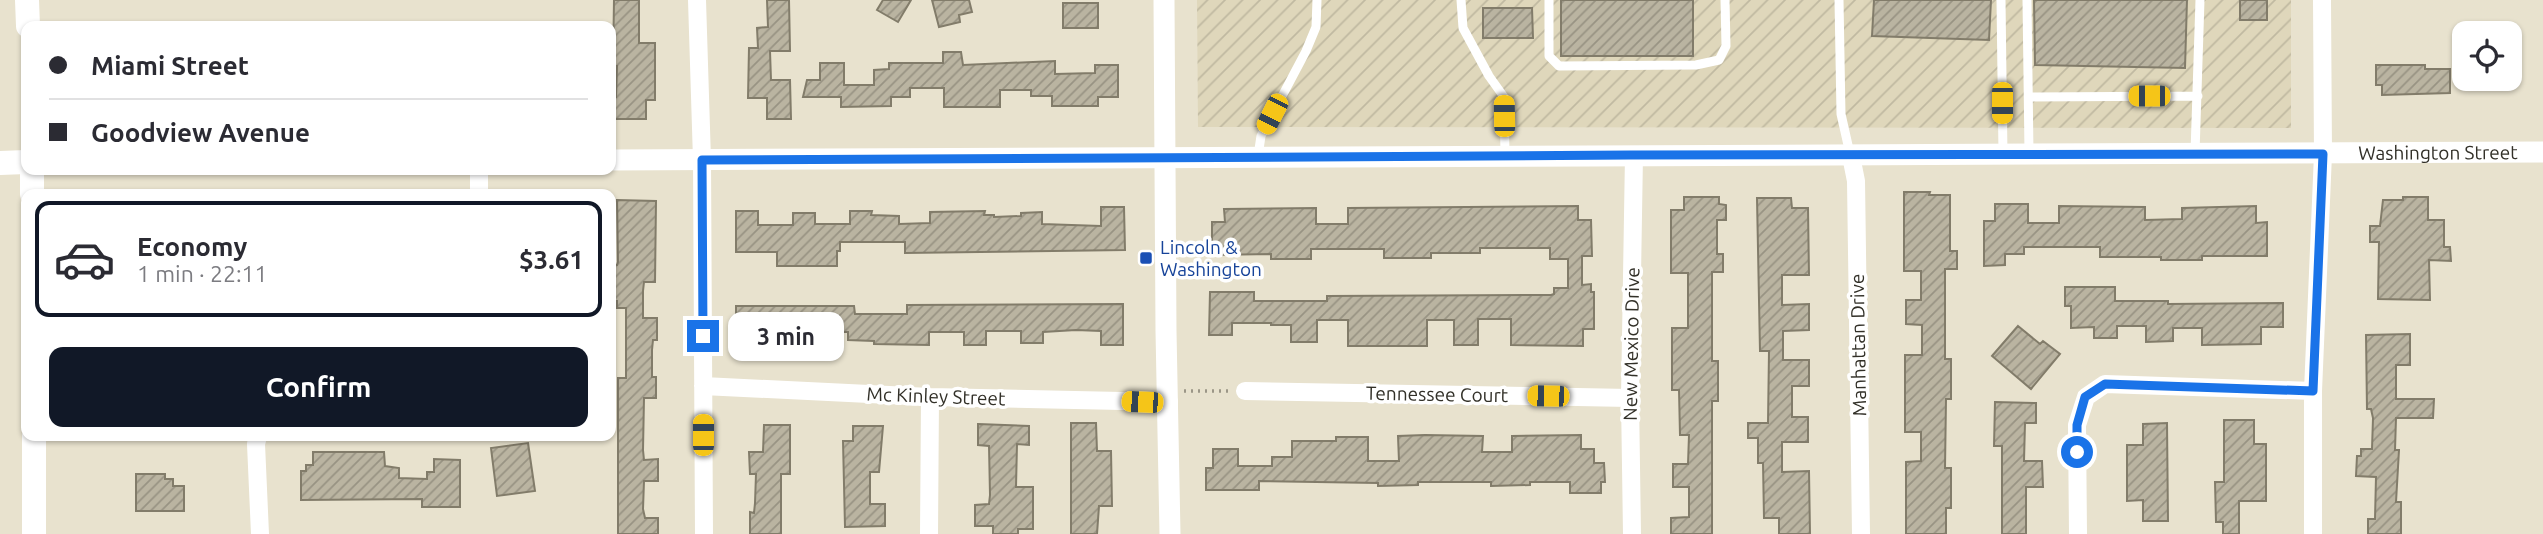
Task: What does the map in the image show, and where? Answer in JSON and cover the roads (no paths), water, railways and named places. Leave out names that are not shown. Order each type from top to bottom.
[{"type":"main road","points":[[27,0],[28,21]]},
{"type":"main road","points":[[0,163],[21,162]]},
{"type":"main road","points":[[34,441],[34,534]]},
{"type":"street","points":[[697,0],[702,160],[704,534]]},
{"type":"street","points":[[1164,0],[1170,534]]},
{"type":"street","points":[[2313,534],[2313,391],[2323,154],[2322,0]]},
{"type":"street","name":"Washington Street","points":[[616,160],[2543,152]]},
{"type":"street","name":"New Mexico Drive","points":[[1632,534],[1630,398],[1634,155]]},
{"type":"street","name":"Manhattan Drive","points":[[1851,156],[1856,181],[1861,534]]},
{"type":"street","points":[[2078,534],[2077,425],[2085,397],[2105,384],[2313,391]]},
{"type":"street","name":"Mc Kinley Street","points":[[703,386],[929,397],[1169,397]]},
{"type":"street","name":"Tennessee Court","points":[[1245,391],[1630,398]]},
{"type":"street","points":[[929,397],[929,534]]},
{"type":"street","points":[[258,441],[260,534]]},
{"type":"lane","points":[[1258,158],[1261,136],[1316,27],[1317,0]]},
{"type":"lane","points":[[1461,0],[1463,29],[1504,97],[1504,156]]},
{"type":"lane","points":[[1549,0],[1549,55],[1559,65],[1696,65],[1719,60],[1726,46],[1725,0]]},
{"type":"lane","points":[[1839,0],[1841,114],[1851,156]]},
{"type":"lane","points":[[2001,0],[2003,155]]},
{"type":"lane","points":[[2027,0],[2029,155]]},
{"type":"lane","points":[[2195,154],[2200,0]]},
{"type":"lane","points":[[2029,97],[2198,96]]},
{"type":"place","name":"Lincoln & Washington","points":[[1146,258]]}]
